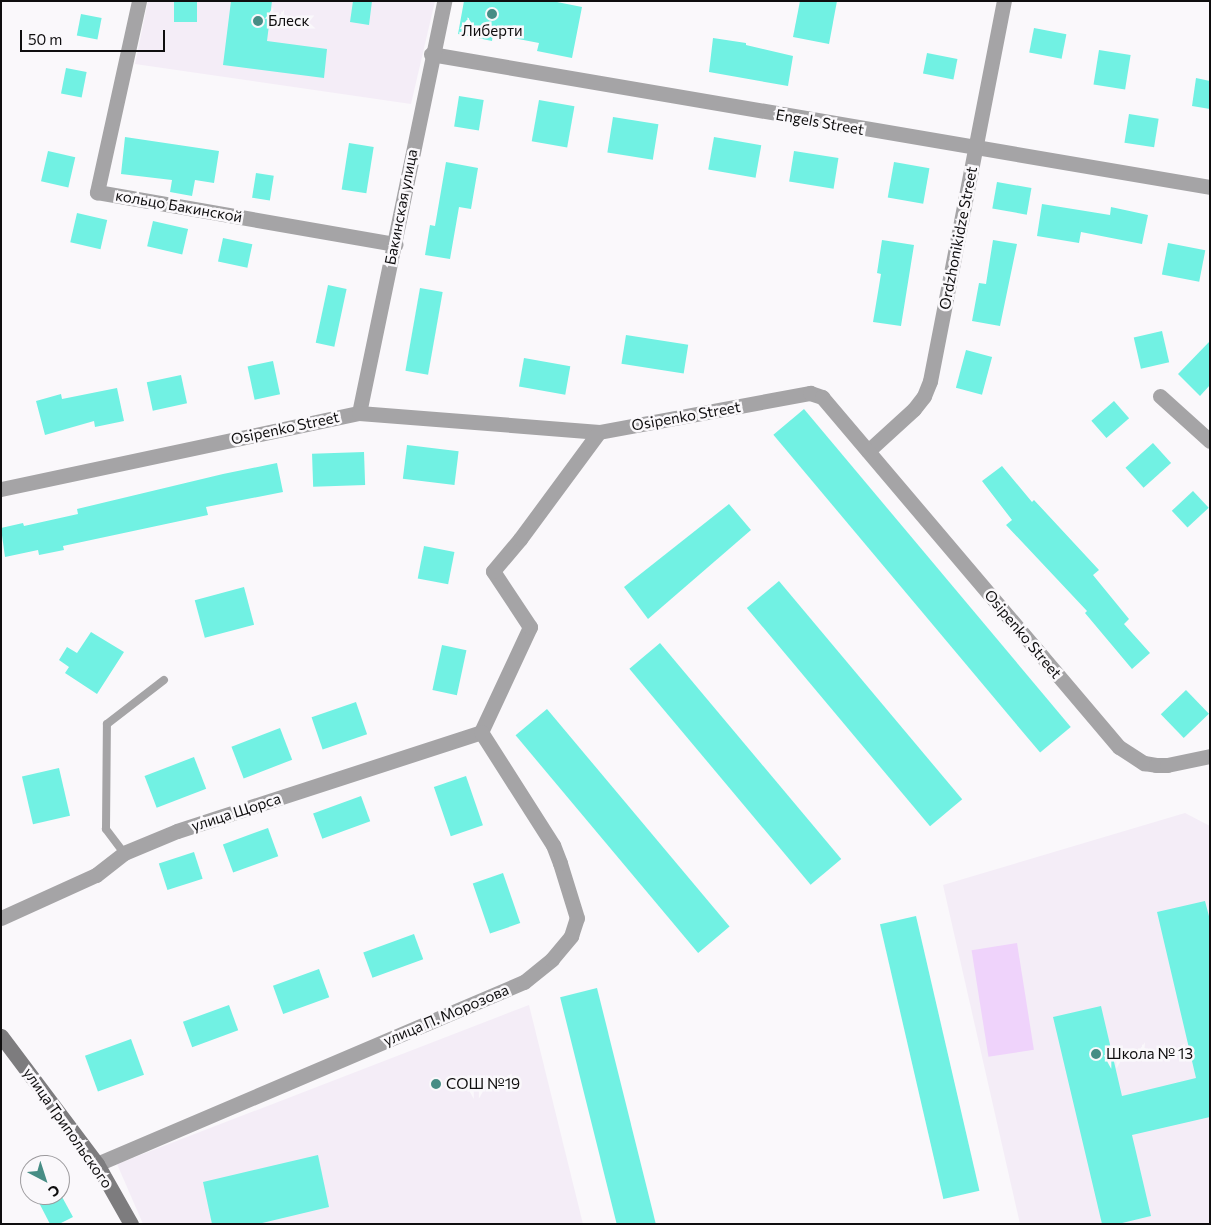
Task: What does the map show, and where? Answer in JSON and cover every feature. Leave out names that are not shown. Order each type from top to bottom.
[{"type":"street","name":"кольцо Бакинской","points":[[139,1],[97,192],[395,244]]},
{"type":"street","name":"Бакинская улица","points":[[359,413],[395,244],[431,54],[444,1]]},
{"type":"street","name":"Ordzhonikidze Street","points":[[868,451],[914,409],[924,396],[930,381],[1004,1]]},
{"type":"street","name":"Engels Street","points":[[431,54],[976,149],[1210,187]]},
{"type":"street","name":"Osipenko Street","points":[[1,489],[359,413],[599,432],[810,393],[822,397],[1119,747],[1144,763],[1156,765],[1167,765],[1210,756]]},
{"type":"street","points":[[1160,396],[1210,441]]},
{"type":"street","points":[[482,732],[530,627],[493,571],[520,539],[599,432]]},
{"type":"street","name":"улица Щорса","points":[[1,918],[96,875],[124,853],[177,831],[482,732]]},
{"type":"street","name":"улица П. Морозова","points":[[97,1164],[524,982],[552,959],[571,936],[577,918],[553,845],[482,732]]},
{"type":"street","name":"улица Трипольского","points":[[1,1036],[97,1164],[131,1224]]},
{"type":"lane","points":[[124,853],[106,829],[107,724],[164,680]]},
{"type":"shaded area","points":[[148,1],[435,1],[411,104],[135,64]]},
{"type":"shaded area","name":"Школа № 13","points":[[1185,813],[1210,826],[1210,1224],[1020,1224],[943,885]]},
{"type":"shaded area","points":[[1017,943],[1034,1050],[988,1057],[972,950]]},
{"type":"shaded area","name":"СОШ №19","points":[[529,1005],[583,1224],[143,1224],[117,1164]]},
{"type":"building","points":[[174,1],[197,1],[197,22],[174,22]]},
{"type":"building","points":[[231,1],[272,1],[267,41],[327,49],[324,78],[223,65]]},
{"type":"building","points":[[353,1],[372,1],[369,25],[350,22]]},
{"type":"building","points":[[464,1],[552,1],[582,7],[572,58],[537,51],[539,43],[493,34],[492,41],[458,34]]},
{"type":"building","points":[[800,1],[837,1],[829,44],[793,37]]},
{"type":"building","points":[[81,14],[102,18],[97,40],[77,36]]},
{"type":"building","points":[[1034,28],[1066,34],[1062,59],[1029,53]]},
{"type":"building","points":[[713,38],[746,43],[746,45],[793,56],[788,86],[709,72]]},
{"type":"building","points":[[1099,50],[1131,55],[1125,90],[1094,85]]},
{"type":"building","points":[[927,53],[957,59],[953,80],[923,74]]},
{"type":"building","points":[[66,68],[87,72],[82,98],[61,94]]},
{"type":"building","points":[[1196,78],[1210,81],[1210,109],[1192,106]]},
{"type":"building","points":[[459,96],[484,100],[479,131],[454,127]]},
{"type":"building","points":[[539,100],[574,106],[567,148],[532,141]]},
{"type":"building","points":[[1129,114],[1159,119],[1154,147],[1124,143]]},
{"type":"building","points":[[613,117],[658,124],[653,160],[607,153]]},
{"type":"building","points":[[125,137],[219,151],[214,183],[195,180],[192,196],[170,192],[172,180],[121,174]]},
{"type":"building","points":[[714,137],[761,145],[756,178],[708,169]]},
{"type":"building","points":[[349,143],[374,147],[366,193],[342,189]]},
{"type":"building","points":[[48,151],[75,157],[68,188],[41,181]]},
{"type":"building","points":[[794,151],[838,158],[834,189],[789,182]]},
{"type":"building","points":[[446,162],[478,168],[471,209],[459,207],[450,259],[425,255],[430,225],[435,226]]},
{"type":"building","points":[[894,162],[929,168],[923,204],[888,197]]},
{"type":"building","points":[[256,173],[274,176],[270,201],[252,198]]},
{"type":"building","points":[[997,182],[1031,188],[1027,215],[992,209]]},
{"type":"building","points":[[1042,204],[1110,215],[1111,207],[1148,215],[1142,244],[1081,232],[1079,243],[1037,236]]},
{"type":"building","points":[[77,213],[107,220],[100,249],[70,242]]},
{"type":"building","points":[[153,221],[188,229],[182,254],[147,246]]},
{"type":"building","points":[[223,238],[252,244],[247,268],[218,261]]},
{"type":"building","points":[[882,240],[914,245],[901,326],[873,322],[881,274],[877,273]]},
{"type":"building","points":[[993,240],[1017,244],[1000,326],[972,321],[979,283],[986,284]]},
{"type":"building","points":[[1168,243],[1205,250],[1199,282],[1162,274]]},
{"type":"building","points":[[328,285],[347,289],[334,347],[316,343]]},
{"type":"building","points":[[420,288],[443,292],[428,375],[405,371]]},
{"type":"building","points":[[1162,331],[1169,362],[1141,369],[1134,338]]},
{"type":"building","points":[[626,335],[688,345],[684,373],[621,364]]},
{"type":"building","points":[[1210,341],[1210,385],[1200,396],[1178,374]]},
{"type":"building","points":[[966,350],[992,357],[982,395],[956,388]]},
{"type":"building","points":[[524,358],[570,366],[565,395],[519,387]]},
{"type":"building","points":[[273,361],[280,394],[255,400],[248,366]]},
{"type":"building","points":[[181,375],[187,403],[153,411],[147,382]]},
{"type":"building","points":[[117,388],[124,421],[95,427],[94,421],[45,435],[36,401],[61,394],[62,399]]},
{"type":"building","points":[[1114,401],[1129,418],[1106,438],[1091,421]]},
{"type":"building","points":[[804,409],[1071,727],[1040,753],[773,435]]},
{"type":"building","points":[[1153,443],[1171,463],[1144,488],[1126,468]]},
{"type":"building","points":[[407,445],[459,451],[454,485],[403,479]]},
{"type":"building","points":[[364,452],[365,485],[313,487],[312,454]]},
{"type":"building","points":[[277,463],[283,492],[206,507],[208,515],[63,546],[64,550],[39,555],[38,550],[5,557],[1,528],[23,523],[24,526],[78,514],[77,509]]},
{"type":"building","points":[[1002,466],[1032,502],[1034,500],[1099,570],[1093,575],[1129,619],[1124,624],[1150,653],[1132,669],[1085,613],[1087,611],[1006,525],[1012,520],[982,481]]},
{"type":"building","points":[[1193,491],[1209,508],[1187,528],[1172,511]]},
{"type":"building","points":[[729,504],[751,530],[648,619],[624,587]]},
{"type":"building","points":[[424,546],[454,552],[448,584],[418,578]]},
{"type":"building","points":[[779,581],[962,799],[930,826],[747,608]]},
{"type":"building","points":[[244,587],[254,625],[205,638],[195,600]]},
{"type":"building","points":[[91,632],[124,652],[97,694],[65,673],[69,667],[59,660],[67,647],[77,653]]},
{"type":"building","points":[[660,643],[841,859],[811,885],[629,669]]},
{"type":"building","points":[[442,645],[466,650],[457,695],[432,690]]},
{"type":"building","points":[[1186,690],[1209,714],[1184,738],[1161,714]]},
{"type":"building","points":[[356,702],[367,734],[323,749],[312,717]]},
{"type":"building","points":[[547,709],[730,927],[698,953],[516,735]]},
{"type":"building","points":[[280,728],[292,760],[244,778],[231,747]]},
{"type":"building","points":[[194,757],[206,789],[157,808],[145,776]]},
{"type":"building","points":[[59,768],[70,816],[33,824],[22,777]]},
{"type":"building","points":[[466,776],[483,825],[451,836],[434,787]]},
{"type":"building","points":[[361,796],[370,821],[322,839],[313,813]]},
{"type":"building","points":[[268,828],[278,856],[233,873],[223,844]]},
{"type":"building","points":[[194,852],[203,879],[167,890],[159,863]]},
{"type":"building","points":[[503,873],[520,923],[490,934],[473,883]]},
{"type":"building","points":[[1205,901],[1210,920],[1210,1117],[1132,1135],[1151,1216],[1118,1224],[1102,1224],[1053,1017],[1101,1006],[1122,1096],[1196,1078],[1157,912]]},
{"type":"building","points":[[916,916],[979,1191],[943,1199],[880,924]]},
{"type":"building","points":[[414,934],[423,959],[372,978],[363,952]]},
{"type":"building","points":[[319,969],[329,997],[283,1014],[273,986]]},
{"type":"building","points":[[597,988],[656,1224],[617,1224],[560,997]]},
{"type":"building","points":[[229,1005],[238,1030],[192,1047],[183,1022]]},
{"type":"building","points":[[131,1039],[144,1075],[98,1091],[85,1056]]},
{"type":"building","points":[[318,1155],[329,1207],[258,1224],[212,1224],[203,1182]]},
{"type":"building","points":[[40,1205],[66,1205],[73,1217],[59,1224],[50,1224]]},
{"type":"place","name":"Либерти","points":[[492,14]]},
{"type":"place","name":"Блеск","points":[[258,21]]},
{"type":"place","name":"Школа № 13","points":[[1096,1054]]},
{"type":"place","name":"СОШ №19","points":[[436,1084]]}]
